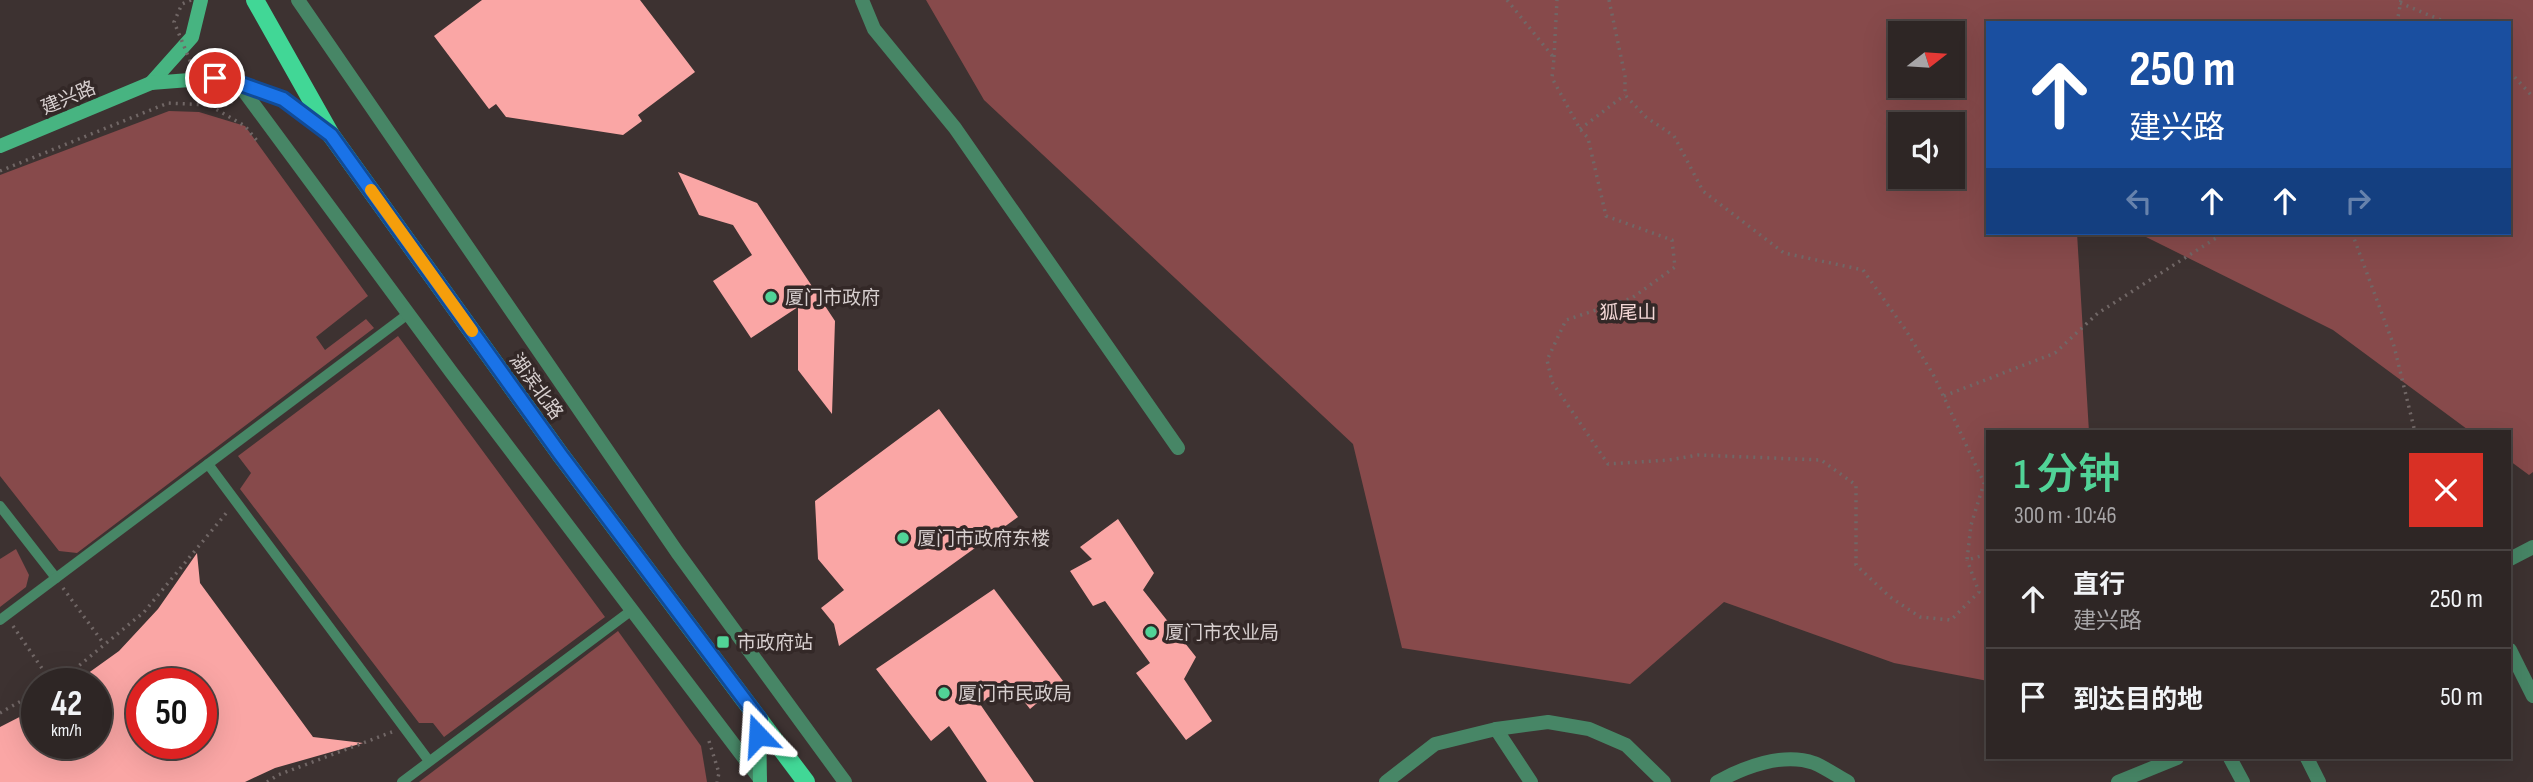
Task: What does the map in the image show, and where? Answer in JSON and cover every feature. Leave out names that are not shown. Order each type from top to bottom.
[{"type":"main road","name":"建兴路","points":[[151,83],[192,37],[201,0]]},
{"type":"main road","name":"湖滨北路","points":[[255,0],[331,135],[560,454],[806,782]]},
{"type":"main road","name":"建兴路","points":[[0,146],[151,83],[215,78],[283,99],[331,135]]},
{"type":"main road","points":[[759,719],[760,781]]},
{"type":"street","points":[[298,0],[677,552],[845,782]]},
{"type":"street","points":[[862,0],[874,29],[955,128],[1178,448]]},
{"type":"street","points":[[238,83],[408,314],[760,781]]},
{"type":"street","points":[[2511,558],[2533,547]]},
{"type":"street","points":[[2511,652],[2533,696]]},
{"type":"street","points":[[1386,782],[1435,744],[1496,729],[1548,722],[1589,729],[1626,745],[1664,782]]},
{"type":"street","points":[[1496,729],[1531,782]]},
{"type":"street","points":[[1717,782],[1756,765],[1790,759],[1813,763],[1848,782]]},
{"type":"street","points":[[2118,782],[2176,759]]},
{"type":"street","points":[[2231,759],[2243,782]]},
{"type":"street","points":[[2308,759],[2319,782]]},
{"type":"lane","points":[[3,618],[408,314]]},
{"type":"lane","points":[[208,464],[429,761]]},
{"type":"lane","points":[[0,506],[56,578]]},
{"type":"lane","points":[[402,782],[632,610]]},
{"type":"path","points":[[191,0],[180,2],[174,22],[203,92],[221,107],[232,102]]},
{"type":"path","points":[[1507,0],[1554,58]]},
{"type":"path","points":[[1557,0],[1552,78],[1580,129],[1588,138],[1606,216],[1672,240],[1675,267],[1632,298],[1566,320],[1547,360],[1552,382],[1608,464],[1669,460],[1698,454],[1821,460],[1856,485],[1856,565],[1890,597],[1920,617],[1951,620],[1979,592],[1967,560],[1971,525],[1984,482],[1933,374],[1863,270],[1784,253],[1703,191],[1674,135],[1646,117],[1625,95],[1625,76],[1609,0]]},
{"type":"path","points":[[2397,21],[2400,1],[2444,21]]},
{"type":"path","points":[[2511,73],[2533,97]]},
{"type":"path","points":[[1580,129],[1625,95]]},
{"type":"path","points":[[0,172],[168,103],[209,105],[245,126],[261,145]]},
{"type":"path","points":[[1944,396],[2055,353],[2098,313],[2221,235]]},
{"type":"path","points":[[2353,235],[2393,346],[2414,430]]},
{"type":"path","points":[[76,668],[144,612],[236,501]]},
{"type":"path","points":[[1967,560],[1986,555]]},
{"type":"path","points":[[56,578],[104,645]]},
{"type":"path","points":[[3,618],[39,668]]},
{"type":"path","points":[[0,713],[21,701]]},
{"type":"path","points":[[267,782],[278,775],[405,728]]},
{"type":"path","points":[[709,741],[719,774],[717,782]]},
{"type":"green space","name":"狐尾山","points":[[926,0],[2533,0],[2533,472],[2529,475],[2511,462],[2511,430],[2468,430],[2333,330],[2142,235],[2511,235],[2511,21],[1986,21],[1986,235],[2077,235],[2089,430],[1986,430],[1986,681],[1894,663],[1724,602],[1630,684],[1402,648],[1353,444],[984,100]]},
{"type":"green space","points":[[169,111],[199,112],[245,126],[368,296],[316,337],[325,350],[366,319],[374,328],[77,553],[59,551],[0,476],[0,175]]},
{"type":"green space","points":[[398,336],[605,617],[444,737],[433,723],[419,723],[240,489],[251,473],[238,456]]},
{"type":"green space","points":[[16,549],[29,575],[26,587],[0,607],[0,559]]},
{"type":"green space","points":[[618,631],[701,746],[707,782],[419,782]]},
{"type":"building","points":[[482,0],[640,0],[695,72],[638,115],[642,121],[623,135],[506,117],[496,104],[489,109],[434,36]]},
{"type":"building","name":"厦门市政府","points":[[678,172],[757,203],[835,321],[832,414],[798,370],[798,307],[751,338],[713,281],[752,255],[733,225],[699,215]]},
{"type":"building","name":"厦门市政府东楼","points":[[939,409],[1018,517],[839,646],[834,624],[821,608],[844,590],[818,559],[815,501]]},
{"type":"building","name":"厦门市农业局","points":[[1118,519],[1154,573],[1143,590],[1196,657],[1184,679],[1212,721],[1186,740],[1136,673],[1150,663],[1105,601],[1093,606],[1070,571],[1092,559],[1080,547]]},
{"type":"building","points":[[197,553],[200,583],[313,737],[363,743],[275,768],[245,782],[0,782],[0,727],[21,716],[21,759],[112,759],[112,668],[95,668],[119,651],[158,609]]},
{"type":"building","name":"厦门市民政局","points":[[994,589],[1063,681],[1030,709],[1009,682],[980,704],[1034,782],[987,782],[949,726],[931,741],[876,669]]},
{"type":"slow traffic","points":[[371,190],[472,331]]},
{"type":"place","name":"厦门市政府","points":[[771,297]]},
{"type":"place","name":"厦门市政府东楼","points":[[903,538]]},
{"type":"place","name":"厦门市农业局","points":[[1151,632]]},
{"type":"place","name":"市政府站","points":[[723,642]]},
{"type":"place","name":"厦门市民政局","points":[[944,693]]},
{"type":"route","points":[[215,78],[283,99],[331,135],[560,454],[759,719],[758,735]]}]
